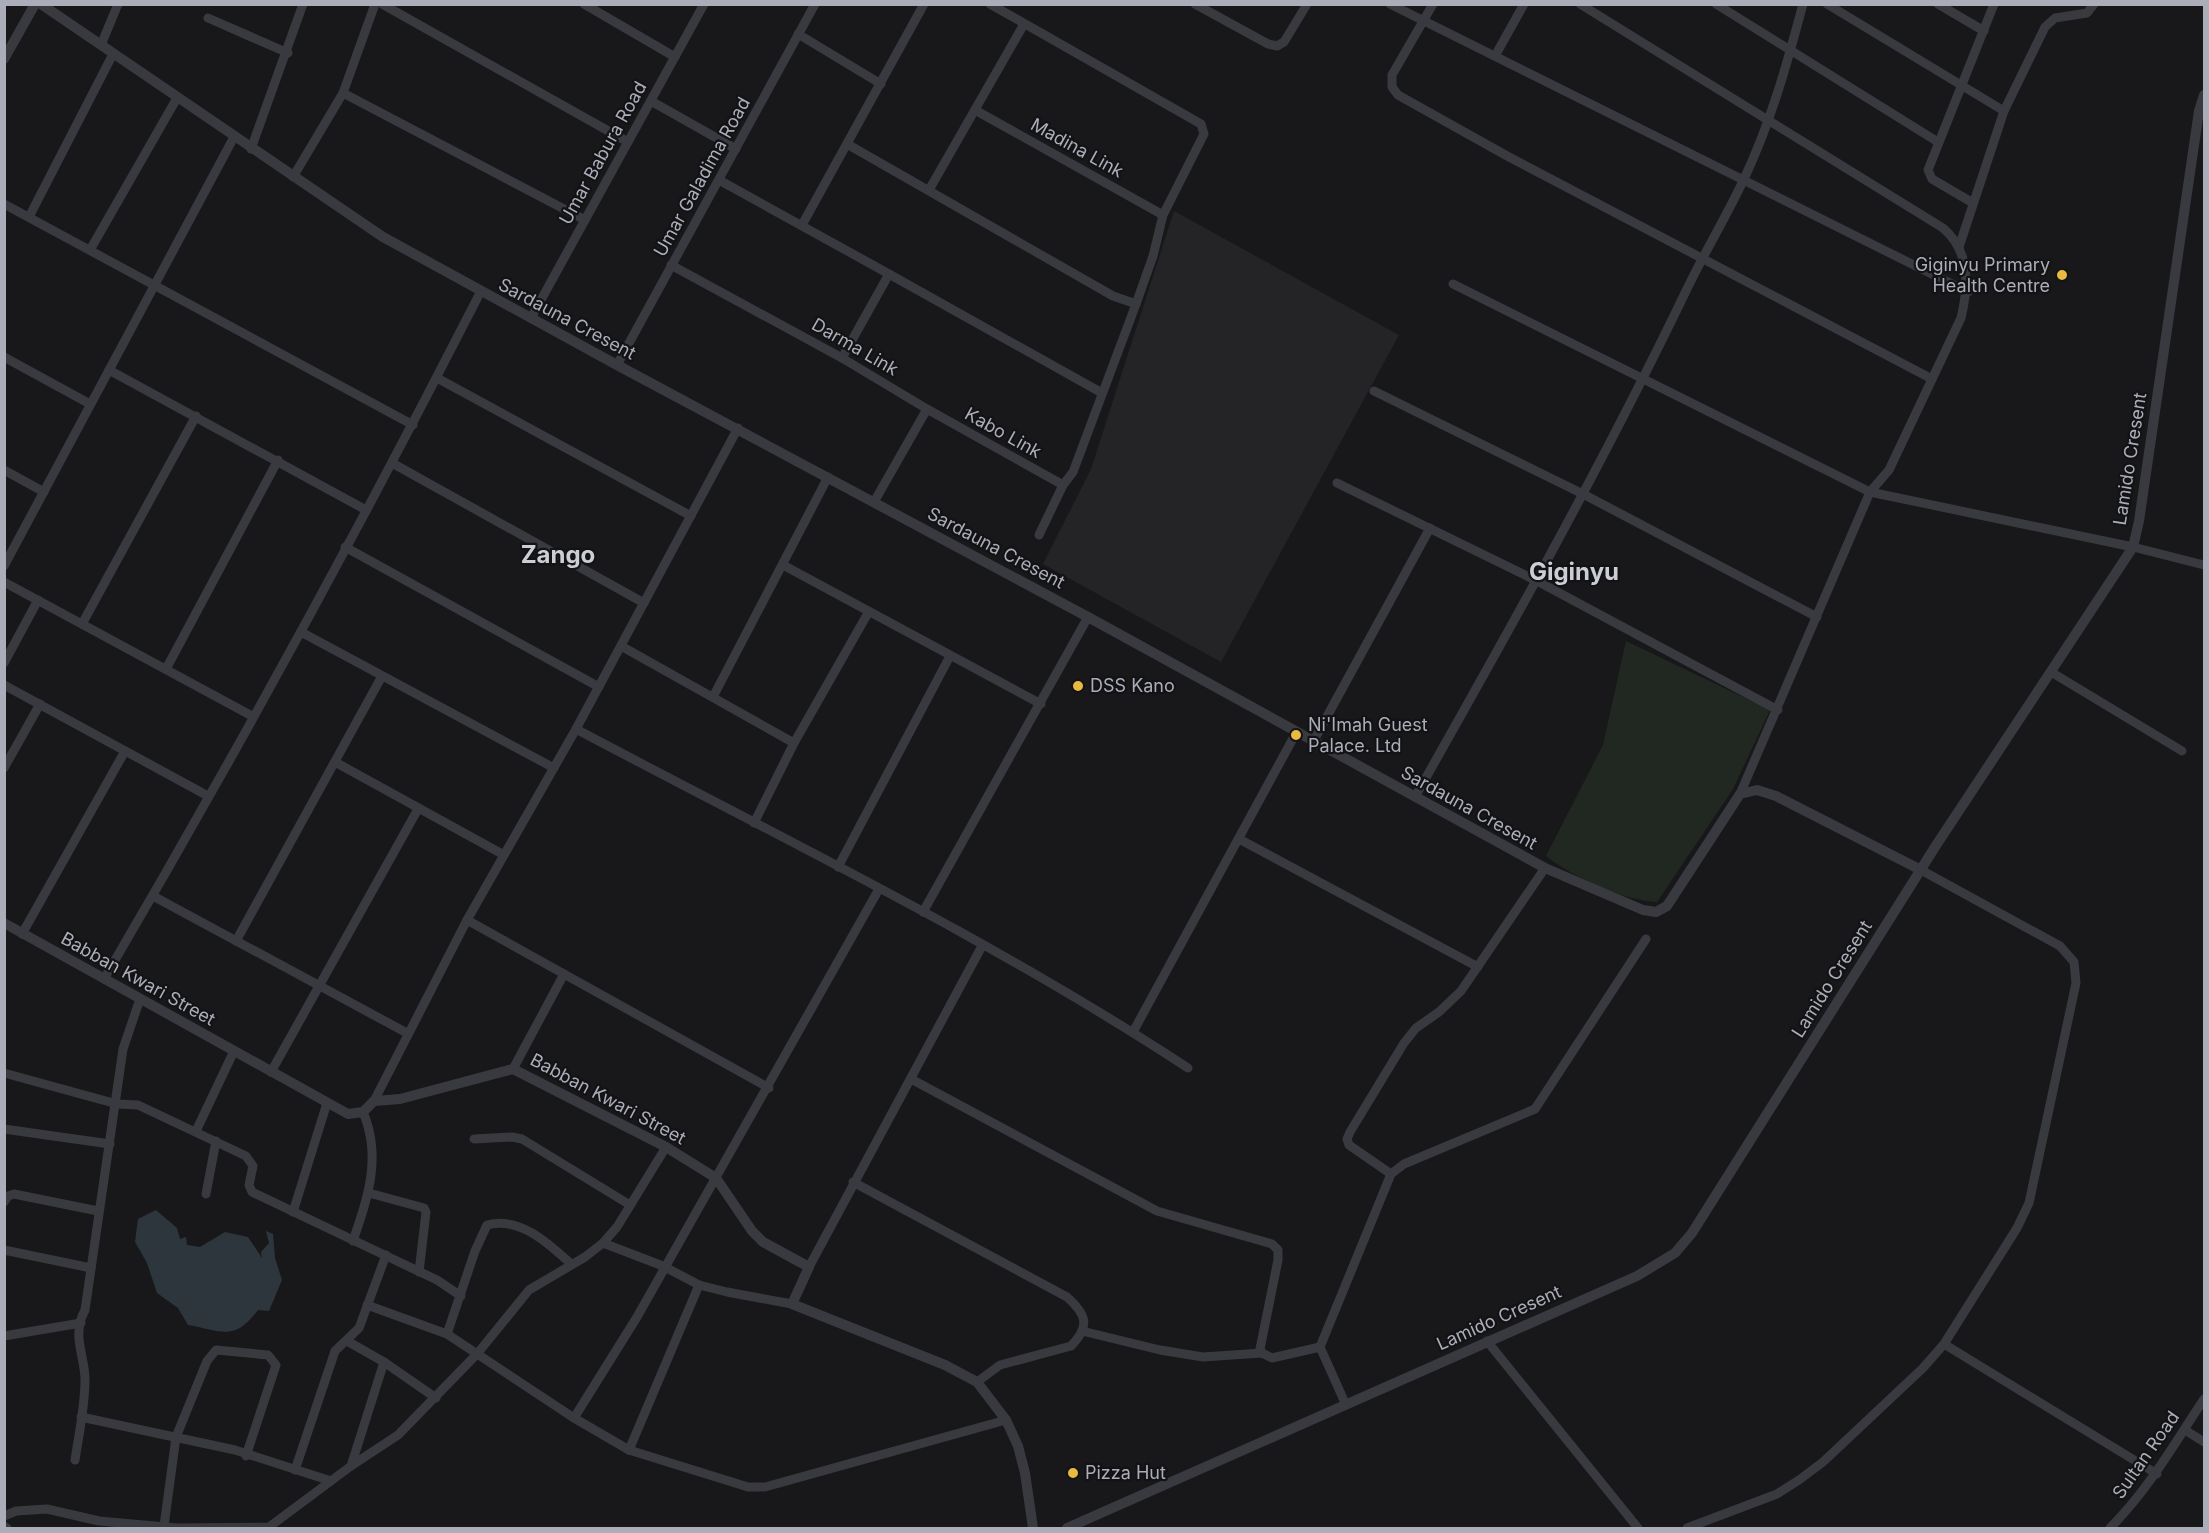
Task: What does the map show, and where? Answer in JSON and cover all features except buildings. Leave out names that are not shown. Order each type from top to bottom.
[{"type":"street","points":[[4,59],[35,4]]},
{"type":"street","points":[[100,45],[118,4]]},
{"type":"street","points":[[251,149],[288,53],[303,4]]},
{"type":"street","points":[[293,177],[343,93],[375,4]]},
{"type":"street","points":[[382,4],[628,142]]},
{"type":"street","name":"Umar Babura Road","points":[[531,318],[704,4]]},
{"type":"street","name":"Umar Galadima Road","points":[[617,365],[815,4]]},
{"type":"street","points":[[802,225],[924,4]]},
{"type":"street","points":[[990,4],[1201,123],[1204,134],[1163,215],[1153,256],[1073,472],[1063,485],[1039,535]]},
{"type":"street","points":[[1195,4],[1268,44],[1277,46],[1284,42],[1307,4]]},
{"type":"street","points":[[1390,4],[1422,22],[1495,56],[1968,292]]},
{"type":"street","points":[[1433,4],[1392,75],[1392,87],[1398,96],[1932,379]]},
{"type":"street","points":[[1495,56],[1524,4]]},
{"type":"street","points":[[1580,4],[1943,228],[1959,247],[1966,268],[1968,292],[1961,318],[1889,470],[1870,492],[1740,794]]},
{"type":"street","points":[[1716,4],[1938,142]]},
{"type":"street","points":[[1415,797],[1537,581],[1643,380],[1702,259],[1744,180],[1769,119],[1791,51],[1803,4]]},
{"type":"street","points":[[1827,4],[2004,111]]},
{"type":"street","points":[[1938,4],[1984,31]]},
{"type":"street","points":[[1973,203],[1929,176],[1928,170],[1994,4]]},
{"type":"street","points":[[1959,247],[2004,111],[2050,21],[2055,18],[2083,15],[2094,4]]},
{"type":"street","name":"Sardauna Cresent","points":[[47,6],[251,149],[383,237],[617,365],[1089,617],[1296,733],[1545,868],[1643,910],[1656,912],[1667,906],[1740,794]]},
{"type":"street","points":[[588,6],[675,57]]},
{"type":"street","points":[[208,18],[288,53]]},
{"type":"street","points":[[929,190],[1024,24]]},
{"type":"street","points":[[798,34],[881,84]]},
{"type":"street","points":[[28,217],[113,54]]},
{"type":"street","points":[[343,93],[585,220]]},
{"type":"street","name":"Lamido Cresent","points":[[1067,1528],[1637,1276],[1675,1253],[1692,1233],[1921,870],[2133,547],[2139,522],[2199,111],[2205,95]]},
{"type":"street","points":[[90,250],[177,98]]},
{"type":"street","points":[[651,101],[736,149]]},
{"type":"street","name":"Madina Link","points":[[975,110],[1163,215]]},
{"type":"street","points":[[4,566],[234,137]]},
{"type":"street","points":[[847,144],[1113,296],[1136,304]]},
{"type":"street","points":[[719,180],[1102,393]]},
{"type":"street","points":[[4,204],[413,425]]},
{"type":"street","name":"Darma Link","points":[[671,265],[842,358],[927,409]]},
{"type":"street","points":[[842,358],[889,274]]},
{"type":"street","points":[[1453,284],[1870,492],[2133,547],[2205,565]]},
{"type":"street","points":[[104,979],[301,632],[413,425],[481,291]]},
{"type":"street","points":[[4,357],[90,404]]},
{"type":"street","points":[[108,370],[278,460],[366,510]]},
{"type":"street","points":[[436,378],[691,516]]},
{"type":"street","points":[[1374,391],[1583,494],[1817,617]]},
{"type":"street","points":[[874,502],[927,409]]},
{"type":"street","name":"Kabo Link","points":[[927,409],[1063,485]]},
{"type":"street","points":[[82,624],[196,417]]},
{"type":"street","points":[[353,1241],[369,1193],[373,1136],[363,1112],[374,1101],[407,1033],[467,921],[576,729],[738,428]]},
{"type":"street","points":[[166,669],[278,460]]},
{"type":"street","points":[[392,463],[644,603]]},
{"type":"street","points":[[4,470],[44,492]]},
{"type":"street","points":[[714,695],[828,477]]},
{"type":"street","points":[[1337,483],[1537,581],[1778,710]]},
{"type":"street","points":[[1313,742],[1430,528]]},
{"type":"street","points":[[345,547],[599,687]]},
{"type":"street","points":[[783,565],[868,613],[1041,704]]},
{"type":"street","points":[[4,582],[252,716]]},
{"type":"street","points":[[4,663],[38,600]]},
{"type":"street","points":[[754,823],[794,743],[868,613]]},
{"type":"street","points":[[922,912],[1089,617]]},
{"type":"street","points":[[301,632],[554,768]]},
{"type":"street","points":[[621,646],[714,695],[794,743]]},
{"type":"street","points":[[838,867],[950,656]]},
{"type":"street","points":[[2051,672],[2182,751]]},
{"type":"street","points":[[236,941],[382,676]]},
{"type":"street","points":[[4,685],[208,796]]},
{"type":"street","points":[[4,768],[40,704]]},
{"type":"street","points":[[576,729],[922,912],[1133,1032],[1188,1068]]},
{"type":"street","points":[[1133,1032],[1296,733]]},
{"type":"street","points":[[22,934],[125,751]]},
{"type":"street","points":[[335,762],[504,855]]},
{"type":"street","points":[[1687,1528],[1777,1494],[1799,1480],[1831,1454],[1923,1368],[1944,1344],[2017,1228],[2029,1203],[2076,982],[2074,962],[2060,946],[1921,870],[1776,796],[1757,790],[1740,794]]},
{"type":"street","points":[[271,1072],[418,809]]},
{"type":"street","points":[[1239,840],[1478,967]]},
{"type":"street","points":[[1391,1174],[1349,1145],[1347,1139],[1404,1043],[1416,1028],[1461,991],[1545,868]]},
{"type":"street","points":[[574,1418],[637,1317],[663,1266],[769,1088],[879,889]]},
{"type":"street","points":[[153,896],[407,1033]]},
{"type":"street","points":[[467,921],[769,1088]]},
{"type":"street","name":"Babban Kwari Street","points":[[5,923],[327,1103],[348,1114],[363,1112]]},
{"type":"street","points":[[1346,1405],[1320,1347],[1391,1174],[1404,1164],[1535,1109],[1646,939]]},
{"type":"street","points":[[792,1304],[853,1182],[982,946]]},
{"type":"street","points":[[513,1069],[564,974]]},
{"type":"street","points":[[75,1460],[85,1378],[78,1352],[81,1323],[117,1104],[123,1049],[140,999]]},
{"type":"street","points":[[196,1131],[234,1051]]},
{"type":"street","name":"Babban Kwari Street","points":[[374,1101],[400,1100],[513,1069],[666,1147],[716,1178],[752,1231],[763,1242],[809,1267]]},
{"type":"street","points":[[4,1073],[117,1104],[150,1109],[196,1131],[251,1161],[253,1166],[249,1185],[252,1192],[386,1255],[461,1296]]},
{"type":"street","points":[[911,1079],[1157,1211],[1272,1244],[1278,1250],[1278,1260],[1260,1349],[1262,1353]]},
{"type":"street","points":[[293,1212],[327,1103]]},
{"type":"street","points":[[4,1129],[110,1144]]},
{"type":"street","points":[[474,1139],[512,1137],[522,1139],[630,1205]]},
{"type":"street","points":[[206,1194],[216,1141]]},
{"type":"street","points":[[4,1516],[16,1511],[47,1509],[98,1525],[269,1528],[351,1466],[398,1435],[477,1354],[529,1290],[603,1243],[666,1147]]},
{"type":"street","points":[[853,1182],[1067,1297],[1082,1310],[1084,1323],[1082,1331],[1071,1346],[1000,1365],[976,1382]]},
{"type":"street","points":[[369,1193],[424,1208],[426,1212],[419,1272]]},
{"type":"street","points":[[4,1202],[8,1196],[14,1194],[98,1211]]},
{"type":"street","points":[[447,1334],[483,1230],[492,1224],[504,1224],[535,1234],[571,1264]]},
{"type":"street","points":[[603,1243],[663,1266],[699,1284],[726,1292],[792,1304],[945,1365],[976,1382],[1006,1420],[1018,1446],[1025,1473],[1033,1528]]},
{"type":"street","points":[[4,1250],[91,1268]]},
{"type":"street","points":[[295,1470],[335,1351],[359,1328],[386,1255]]},
{"type":"street","points":[[629,1450],[699,1284]]},
{"type":"street","points":[[367,1305],[447,1334],[574,1418],[629,1450],[754,1488],[1006,1420]]},
{"type":"street","points":[[4,1336],[81,1323]]},
{"type":"street","points":[[1082,1331],[1160,1350],[1203,1357],[1262,1353],[1272,1358],[1320,1347]]},
{"type":"street","points":[[346,1341],[384,1362],[436,1398]]},
{"type":"street","points":[[1487,1341],[1638,1528]]},
{"type":"street","points":[[1944,1344],[2157,1474]]},
{"type":"street","points":[[164,1526],[176,1437],[211,1353],[216,1350],[268,1355],[276,1365],[246,1456]]},
{"type":"street","points":[[351,1466],[384,1362]]},
{"type":"street","name":"Sultan Road","points":[[2110,1528],[2134,1505],[2157,1474],[2205,1399]]},
{"type":"street","points":[[81,1417],[235,1450],[246,1456],[331,1481]]},
{"type":"street","points":[[2185,1430],[2205,1442]]},
{"type":"shaded area","points":[[1174,211],[1399,335],[1221,662],[1043,564],[1091,469]]},
{"type":"shaded area","points":[[1626,641],[1770,710],[1733,789],[1657,902],[1629,897],[1598,886],[1546,856],[1603,745]]},
{"type":"shaded area","points":[[156,1210],[177,1228],[180,1239],[186,1237],[187,1245],[200,1247],[225,1232],[248,1237],[262,1258],[261,1252],[269,1243],[266,1231],[273,1234],[275,1258],[282,1280],[269,1311],[258,1310],[242,1327],[227,1332],[188,1325],[178,1308],[157,1293],[147,1263],[135,1242],[138,1219]]},
{"type":"place","name":"Giginyu Primary Health Centre","points":[[2062,275]]},
{"type":"place","name":"DSS Kano","points":[[1078,686]]},
{"type":"place","name":"Ni'Imah Guest Palace. Ltd","points":[[1296,735]]},
{"type":"place","name":"Pizza Hut","points":[[1073,1473]]},
{"type":"district","name":"Zango","points":[[558,555]]},
{"type":"district","name":"Giginyu","points":[[1574,572]]}]
